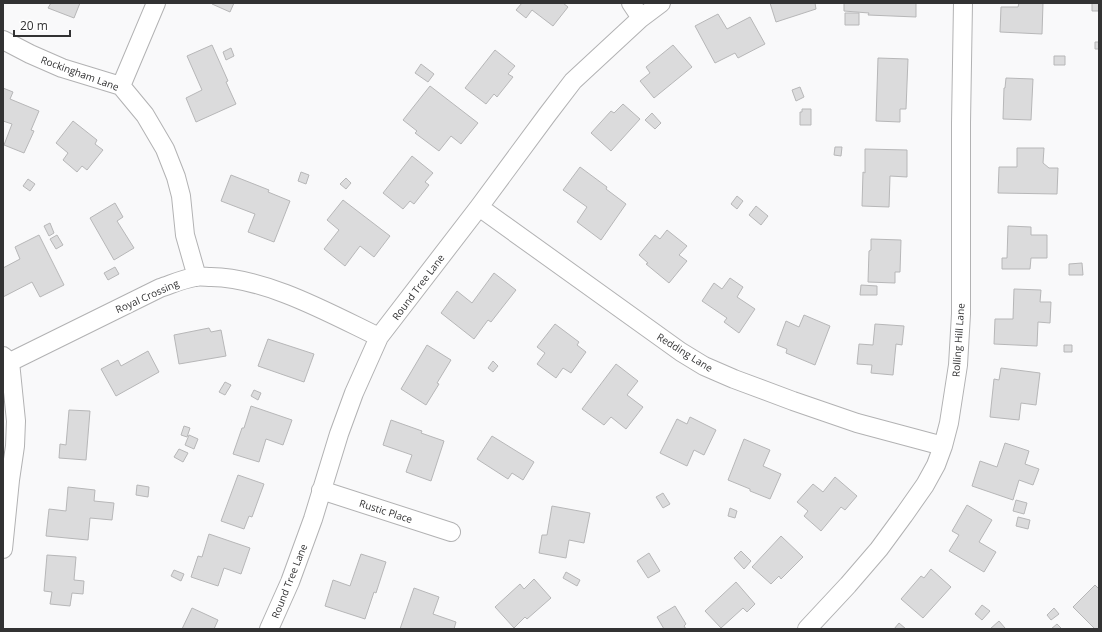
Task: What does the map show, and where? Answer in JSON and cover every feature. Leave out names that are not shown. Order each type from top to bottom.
[{"type":"street","points":[[121,86],[156,3]]},
{"type":"street","name":"Round Tree Lane","points":[[270,629],[290,582],[313,519],[339,434],[354,393],[379,337],[573,81],[636,10],[661,3]]},
{"type":"street","name":"Rolling Hill Lane","points":[[807,629],[875,554],[926,485],[936,465],[949,423],[958,365],[961,314],[961,124],[963,3]]},
{"type":"street","name":"Rockingham Lane","points":[[3,40],[62,68],[121,86],[146,116],[165,149],[176,177],[181,196],[184,236],[197,277]]},
{"type":"street","name":"Redding Lane","points":[[479,207],[681,352],[704,366],[734,379],[857,423],[943,446]]},
{"type":"street","name":"Royal Crossing","points":[[6,359],[160,288],[197,277],[225,277],[257,284],[319,308],[379,337]]},
{"type":"street","points":[[3,549],[15,446],[16,421],[6,359]]},
{"type":"street","name":"Rustic Place","points":[[321,490],[451,532]]},
{"type":"building","points":[[51,3],[80,3],[74,18],[48,8]]},
{"type":"building","points":[[212,3],[234,3],[230,12]]},
{"type":"building","points":[[522,3],[563,3],[568,7],[553,26],[532,10],[526,18],[516,10]]},
{"type":"building","points":[[770,3],[815,3],[816,9],[776,22]]},
{"type":"building","points":[[844,3],[916,3],[916,17],[868,15],[869,13],[844,11]]},
{"type":"building","points":[[1019,3],[1043,3],[1042,34],[1000,32],[1001,7],[1018,7]]},
{"type":"building","points":[[1092,3],[1099,3],[1099,11],[1092,11]]},
{"type":"building","points":[[845,13],[859,13],[859,25],[845,25]]},
{"type":"building","points":[[718,14],[727,29],[750,17],[765,44],[738,58],[735,53],[715,63],[695,26]]},
{"type":"building","points":[[1095,42],[1099,42],[1099,49],[1095,49]]},
{"type":"building","points":[[212,45],[228,81],[226,82],[236,104],[196,122],[186,98],[202,90],[187,56]]},
{"type":"building","points":[[673,45],[692,67],[654,98],[640,81],[650,73],[646,67]]},
{"type":"building","points":[[231,48],[234,56],[226,60],[223,52]]},
{"type":"building","points":[[495,50],[515,66],[508,74],[513,77],[497,97],[494,94],[486,104],[465,88]]},
{"type":"building","points":[[1054,56],[1065,56],[1065,65],[1054,65]]},
{"type":"building","points":[[878,58],[908,59],[906,109],[900,109],[900,122],[876,121]]},
{"type":"building","points":[[421,64],[434,74],[428,82],[415,73]]},
{"type":"building","points":[[1006,78],[1033,79],[1031,120],[1003,119],[1004,88]]},
{"type":"building","points":[[430,86],[478,123],[461,144],[451,136],[439,151],[415,133],[417,131],[403,120]]},
{"type":"building","points":[[800,87],[804,97],[796,101],[792,90]]},
{"type":"building","points":[[3,88],[13,92],[10,99],[39,111],[31,130],[34,131],[24,153],[4,145],[12,124],[3,121]]},
{"type":"building","points":[[623,104],[640,119],[611,151],[591,133],[611,111],[614,113]]},
{"type":"building","points":[[802,109],[811,109],[811,125],[800,125],[800,112],[802,112]]},
{"type":"building","points":[[652,113],[661,123],[655,129],[645,120]]},
{"type":"building","points":[[73,121],[97,140],[95,144],[103,150],[87,170],[82,166],[77,172],[63,160],[68,153],[56,143]]},
{"type":"building","points":[[835,147],[842,147],[841,156],[834,155]]},
{"type":"building","points":[[1017,148],[1044,148],[1043,163],[1049,168],[1058,168],[1057,194],[998,193],[999,167],[1017,167]]},
{"type":"building","points":[[865,149],[907,150],[907,177],[890,176],[889,207],[862,206],[863,172],[865,173]]},
{"type":"building","points":[[412,156],[433,173],[425,182],[429,185],[414,204],[410,201],[403,209],[383,193]]},
{"type":"building","points":[[580,167],[607,187],[606,189],[626,204],[601,240],[577,222],[587,207],[563,190]]},
{"type":"building","points":[[301,172],[309,175],[306,184],[298,181]]},
{"type":"building","points":[[231,175],[269,190],[268,192],[290,201],[274,242],[248,232],[255,214],[221,201]]},
{"type":"building","points":[[346,178],[351,183],[346,189],[340,184]]},
{"type":"building","points":[[28,179],[35,184],[30,191],[23,186]]},
{"type":"building","points":[[737,196],[743,201],[737,209],[731,204]]},
{"type":"building","points":[[343,200],[390,236],[374,257],[360,246],[345,266],[324,249],[339,230],[327,220]]},
{"type":"building","points":[[115,203],[123,217],[117,221],[134,248],[114,260],[90,218]]},
{"type":"building","points":[[756,206],[768,216],[761,225],[749,215]]},
{"type":"building","points":[[50,223],[54,233],[49,236],[44,226]]},
{"type":"building","points":[[1008,226],[1031,227],[1031,235],[1047,235],[1047,258],[1031,258],[1030,269],[1002,269],[1002,258],[1007,258]]},
{"type":"building","points":[[667,230],[687,246],[679,255],[687,261],[669,283],[646,264],[648,263],[639,255],[655,235],[660,239]]},
{"type":"building","points":[[39,235],[64,285],[40,297],[32,282],[3,297],[3,268],[20,259],[15,247]]},
{"type":"building","points":[[57,235],[63,245],[56,249],[50,239]]},
{"type":"building","points":[[871,239],[901,240],[900,272],[895,272],[895,283],[868,282]]},
{"type":"building","points":[[1082,263],[1083,275],[1069,275],[1069,264]]},
{"type":"building","points":[[115,267],[119,274],[108,280],[104,273]]},
{"type":"building","points":[[494,273],[516,290],[491,322],[488,320],[474,339],[441,313],[457,291],[472,303]]},
{"type":"building","points":[[730,278],[743,287],[737,297],[755,309],[739,333],[724,322],[727,318],[702,301],[714,283],[722,289]]},
{"type":"building","points":[[861,285],[877,286],[877,295],[860,295]]},
{"type":"building","points":[[1014,289],[1041,290],[1040,302],[1051,302],[1050,323],[1038,322],[1037,346],[994,344],[995,319],[1013,319]]},
{"type":"building","points":[[804,315],[830,326],[815,365],[786,353],[787,349],[777,345],[786,321],[799,327]]},
{"type":"building","points":[[555,324],[579,342],[577,345],[586,352],[571,373],[563,368],[556,378],[537,364],[545,353],[537,347]]},
{"type":"building","points":[[875,324],[904,326],[902,345],[896,344],[893,375],[871,373],[872,365],[857,364],[859,344],[873,345]]},
{"type":"building","points":[[209,328],[211,332],[221,330],[226,356],[179,364],[174,335]]},
{"type":"building","points":[[268,339],[314,354],[304,382],[258,366]]},
{"type":"building","points":[[427,345],[451,360],[426,405],[401,389]]},
{"type":"building","points":[[1064,345],[1072,345],[1072,352],[1064,352]]},
{"type":"building","points":[[148,351],[159,372],[116,396],[101,369],[118,360],[121,366]]},
{"type":"building","points":[[493,361],[498,366],[493,372],[488,368]]},
{"type":"building","points":[[616,364],[638,381],[627,395],[643,407],[626,429],[611,417],[604,425],[582,409]]},
{"type":"building","points":[[1001,368],[1040,373],[1036,405],[1021,403],[1019,420],[990,417],[994,379],[999,380]]},
{"type":"building","points":[[225,382],[231,385],[225,395],[219,392]]},
{"type":"building","points":[[254,390],[261,393],[258,400],[251,396]]},
{"type":"building","points":[[251,406],[292,420],[283,445],[266,439],[259,462],[233,454]]},
{"type":"building","points":[[69,410],[90,411],[86,460],[59,458],[60,444],[66,445]]},
{"type":"building","points":[[690,417],[716,430],[704,455],[694,450],[687,466],[660,453],[677,419],[687,424]]},
{"type":"building","points":[[391,420],[444,441],[431,481],[406,472],[412,455],[383,445]]},
{"type":"building","points":[[184,426],[190,428],[187,437],[181,435]]},
{"type":"building","points":[[189,435],[198,439],[194,449],[185,445]]},
{"type":"building","points":[[492,436],[534,462],[523,480],[512,473],[508,479],[477,459]]},
{"type":"building","points":[[744,439],[770,450],[763,466],[781,474],[770,499],[728,480]]},
{"type":"building","points":[[1005,443],[1029,451],[1025,464],[1039,469],[1033,485],[1019,480],[1013,500],[972,486],[980,461],[997,467]]},
{"type":"building","points":[[179,449],[188,453],[183,462],[174,457]]},
{"type":"building","points":[[238,475],[264,484],[252,517],[249,516],[244,529],[221,521]]},
{"type":"building","points":[[835,477],[857,496],[845,510],[841,507],[821,531],[804,516],[808,511],[797,502],[813,484],[823,492]]},
{"type":"building","points":[[137,485],[149,487],[148,497],[136,495]]},
{"type":"building","points":[[68,487],[95,490],[94,501],[114,503],[112,520],[90,518],[88,540],[46,536],[49,509],[66,511]]},
{"type":"building","points":[[663,493],[670,504],[663,508],[656,497]]},
{"type":"building","points":[[1016,500],[1027,503],[1024,514],[1013,511]]},
{"type":"building","points":[[967,505],[992,520],[979,542],[996,552],[984,572],[949,551],[959,535],[952,531]]},
{"type":"building","points":[[552,506],[590,513],[584,543],[569,540],[566,558],[539,553],[542,535],[547,535]]},
{"type":"building","points":[[730,508],[737,511],[735,518],[728,516]]},
{"type":"building","points":[[1018,517],[1030,520],[1028,529],[1016,526]]},
{"type":"building","points":[[209,534],[250,548],[241,574],[224,568],[218,586],[191,577],[198,556],[202,557]]},
{"type":"building","points":[[781,536],[803,557],[781,579],[779,576],[771,584],[752,567]]},
{"type":"building","points":[[741,551],[751,561],[744,569],[734,558]]},
{"type":"building","points":[[649,553],[660,571],[648,578],[637,561]]},
{"type":"building","points":[[361,554],[386,562],[376,593],[374,592],[365,619],[325,606],[333,580],[350,586]]},
{"type":"building","points":[[47,555],[76,557],[74,580],[84,581],[83,594],[72,593],[70,606],[50,604],[52,592],[44,591]]},
{"type":"building","points":[[931,569],[951,587],[923,618],[901,599],[921,576],[924,578]]},
{"type":"building","points":[[174,570],[184,574],[181,581],[171,576]]},
{"type":"building","points":[[566,572],[580,580],[577,586],[563,578]]},
{"type":"building","points":[[534,579],[551,598],[527,619],[525,617],[514,628],[495,607],[520,584],[524,589]]},
{"type":"building","points":[[736,582],[755,604],[747,612],[743,608],[721,628],[705,611]]},
{"type":"building","points":[[1095,585],[1099,589],[1099,629],[1095,629],[1073,607]]},
{"type":"building","points":[[414,588],[439,597],[433,614],[456,622],[454,629],[400,629]]},
{"type":"building","points":[[982,605],[990,611],[982,620],[975,614]]},
{"type":"building","points":[[675,606],[686,624],[684,626],[686,629],[664,629],[657,617]]},
{"type":"building","points":[[192,608],[218,620],[214,629],[182,629]]},
{"type":"building","points":[[1054,608],[1059,614],[1051,620],[1047,615]]},
{"type":"building","points":[[999,621],[1005,628],[990,629]]},
{"type":"building","points":[[899,623],[906,629],[894,629]]},
{"type":"building","points":[[1057,624],[1062,629],[1051,629]]}]
